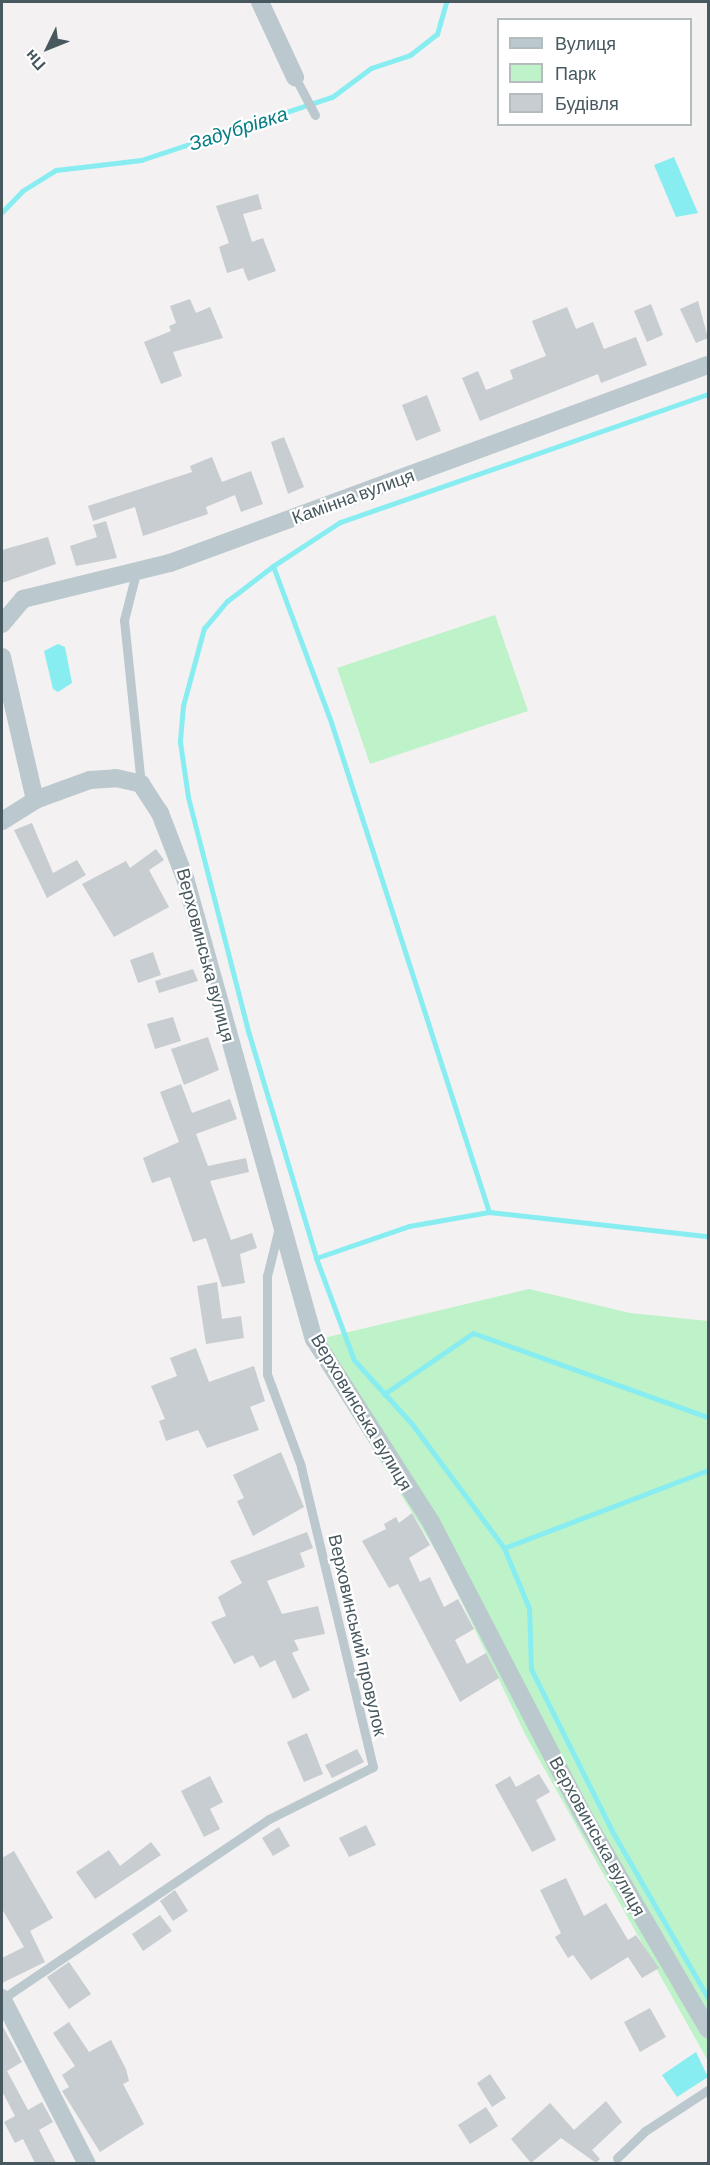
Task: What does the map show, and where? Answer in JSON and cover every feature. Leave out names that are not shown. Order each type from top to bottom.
[{"type":"street","points":[[260,2],[295,78]]},
{"type":"street","name":"Камінна вулиця","points":[[2,624],[23,599],[136,573],[708,365]]},
{"type":"street","points":[[2,657],[35,800]]},
{"type":"street","points":[[2,821],[35,800],[90,780],[141,784]]},
{"type":"street","name":"Верховинська вулиця","points":[[141,784],[160,813],[185,878],[280,1225],[314,1339],[431,1522],[580,1810],[708,2029]]},
{"type":"street","points":[[2,1998],[87,2163]]},
{"type":"lane","points":[[295,78],[315,115]]},
{"type":"lane","points":[[136,573],[124,620],[141,784]]},
{"type":"lane","name":"Верховинський провулок","points":[[2,1998],[269,1819],[373,1767],[301,1466],[267,1374],[267,1276],[280,1225]]},
{"type":"lane","points":[[616,2158],[645,2131],[708,2090]]},
{"type":"green space","points":[[495,615],[528,711],[370,764],[337,668]]},
{"type":"green space","points":[[529,1289],[630,1313],[708,1321],[708,2061],[526,1736],[442,1561],[307,1342]]},
{"type":"water","points":[[674,157],[698,213],[676,217],[654,165]]},
{"type":"water","points":[[58,644],[65,647],[72,683],[58,692],[53,689],[44,651]]},
{"type":"water","points":[[696,2052],[708,2077],[677,2097],[662,2075]]},
{"type":"building","points":[[258,194],[262,209],[243,214],[252,242],[263,238],[276,271],[248,281],[243,268],[227,273],[219,247],[229,243],[216,206]]},
{"type":"building","points":[[190,299],[196,313],[210,307],[223,338],[173,352],[182,376],[161,384],[144,342],[171,331],[169,326],[176,323],[170,306]]},
{"type":"building","points":[[698,301],[708,338],[696,343],[680,309]]},
{"type":"building","points":[[651,304],[663,335],[647,342],[634,311]]},
{"type":"building","points":[[567,307],[576,329],[593,322],[604,349],[636,337],[647,365],[601,383],[598,374],[480,421],[462,378],[478,371],[486,390],[513,379],[510,370],[546,356],[532,321]]},
{"type":"building","points":[[427,395],[441,431],[416,441],[402,405]]},
{"type":"building","points":[[284,437],[304,487],[288,494],[271,442]]},
{"type":"building","points":[[212,457],[222,482],[251,471],[263,504],[241,512],[235,495],[206,507],[208,514],[143,536],[135,507],[93,521],[88,506],[192,472],[190,466]]},
{"type":"building","points":[[106,521],[117,558],[76,566],[70,546],[97,537],[93,525]]},
{"type":"building","points":[[48,537],[56,564],[2,583],[2,550]]},
{"type":"building","points":[[32,823],[53,873],[77,860],[86,875],[47,898],[14,830]]},
{"type":"building","points":[[156,849],[164,860],[149,870],[169,907],[114,937],[82,884],[126,861],[130,868]]},
{"type":"building","points":[[153,952],[161,975],[138,983],[130,960]]},
{"type":"building","points":[[193,969],[198,981],[159,993],[155,981]]},
{"type":"building","points":[[173,1017],[181,1041],[155,1049],[147,1024]]},
{"type":"building","points":[[208,1037],[219,1070],[184,1085],[171,1049]]},
{"type":"building","points":[[181,1084],[192,1113],[230,1099],[237,1119],[196,1134],[208,1166],[246,1158],[249,1172],[210,1181],[231,1240],[252,1233],[257,1248],[240,1254],[245,1283],[222,1287],[206,1238],[193,1242],[170,1177],[152,1183],[143,1158],[179,1142],[160,1092]]},
{"type":"building","points":[[217,1282],[222,1319],[241,1316],[244,1338],[206,1344],[197,1286]]},
{"type":"building","points":[[196,1348],[209,1382],[254,1366],[265,1401],[250,1407],[259,1430],[207,1448],[198,1430],[166,1441],[159,1421],[165,1419],[151,1386],[177,1376],[170,1358]]},
{"type":"building","points":[[281,1452],[304,1507],[253,1536],[237,1501],[244,1498],[233,1475]]},
{"type":"building","points":[[412,1513],[430,1545],[409,1558],[420,1582],[430,1577],[444,1607],[458,1599],[474,1629],[455,1640],[467,1664],[486,1653],[499,1678],[460,1702],[398,1584],[389,1588],[362,1541],[386,1529],[384,1524],[396,1517],[399,1523]]},
{"type":"building","points":[[307,1532],[313,1548],[300,1553],[305,1567],[267,1581],[282,1614],[318,1606],[325,1634],[294,1640],[299,1650],[292,1653],[310,1690],[293,1699],[275,1660],[260,1668],[253,1655],[234,1664],[211,1622],[226,1616],[218,1597],[242,1583],[230,1561]]},
{"type":"building","points":[[307,1733],[323,1774],[304,1782],[287,1742]]},
{"type":"building","points":[[357,1749],[364,1762],[332,1778],[325,1765]]},
{"type":"building","points":[[539,1774],[550,1792],[536,1800],[556,1840],[532,1852],[495,1785],[510,1776],[516,1787]]},
{"type":"building","points":[[210,1776],[223,1802],[210,1809],[220,1829],[204,1837],[181,1791]]},
{"type":"building","points":[[366,1825],[376,1845],[349,1857],[339,1838]]},
{"type":"building","points":[[279,1827],[290,1846],[273,1856],[262,1838]]},
{"type":"building","points":[[151,1842],[161,1855],[95,1899],[76,1872],[109,1850],[120,1866]]},
{"type":"building","points":[[14,1851],[53,1918],[30,1931],[45,1962],[2,1983],[2,1958],[24,1947],[2,1909],[2,1858]]},
{"type":"building","points":[[566,1878],[584,1916],[606,1903],[628,1940],[636,1935],[659,1968],[642,1978],[628,1957],[591,1980],[573,1955],[568,1958],[555,1937],[561,1933],[540,1890]]},
{"type":"building","points":[[175,1890],[188,1911],[173,1921],[160,1901]]},
{"type":"building","points":[[160,1915],[172,1931],[143,1951],[132,1934]]},
{"type":"building","points":[[69,1962],[91,1994],[69,2009],[47,1977]]},
{"type":"building","points":[[650,2008],[666,2037],[640,2052],[624,2022]]},
{"type":"building","points":[[69,2022],[89,2052],[111,2040],[126,2069],[129,2081],[123,2084],[144,2124],[100,2152],[62,2091],[69,2087],[62,2075],[75,2066],[53,2033]]},
{"type":"building","points":[[2,2025],[22,2062],[7,2071],[28,2110],[42,2102],[53,2122],[39,2130],[56,2163],[35,2163],[23,2139],[15,2143],[4,2122],[15,2116],[2,2091]]},
{"type":"building","points":[[490,2074],[506,2098],[492,2107],[477,2083]]},
{"type":"building","points":[[606,2101],[622,2122],[592,2150],[600,2159],[596,2163],[561,2138],[531,2163],[511,2139],[550,2103],[574,2130]]},
{"type":"building","points":[[486,2107],[498,2126],[470,2144],[458,2125]]},
{"type":"waterway","name":"Задубрівка","points":[[2,212],[22,191],[56,170],[141,160],[332,97],[371,68],[410,55],[437,34],[446,2]]},
{"type":"waterway","points":[[708,394],[340,522],[273,566],[227,601],[204,628],[183,706],[180,742],[188,797],[249,1034],[316,1258],[354,1360],[412,1424],[504,1548],[708,1470]]},
{"type":"waterway","points":[[273,566],[331,722],[489,1212]]},
{"type":"waterway","points":[[316,1258],[409,1226],[489,1212],[708,1236]]},
{"type":"waterway","points":[[384,1394],[473,1333],[708,1417]]},
{"type":"waterway","points":[[504,1548],[529,1608],[531,1669],[612,1831],[708,1998]]}]
